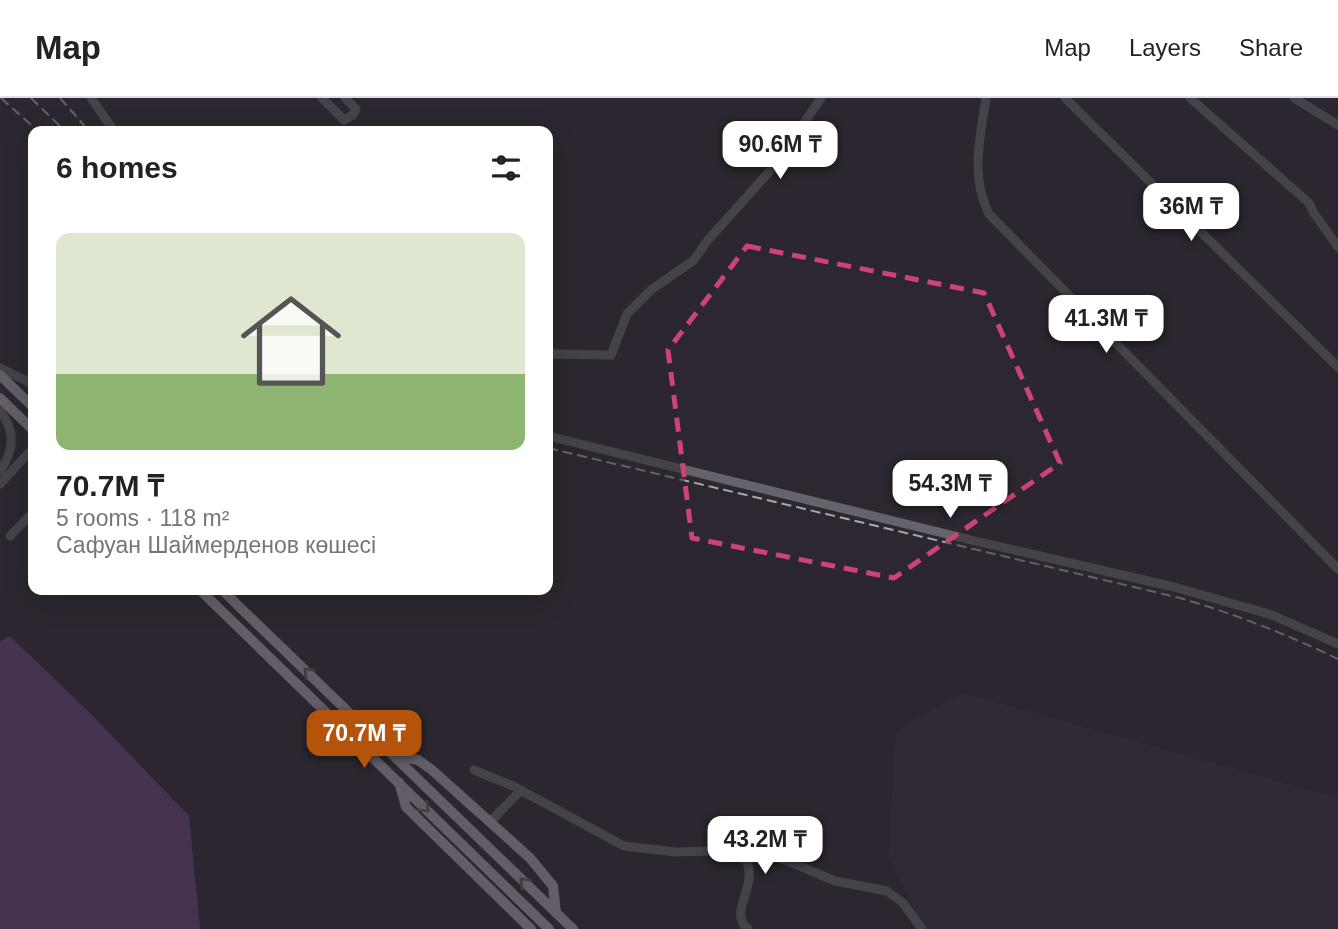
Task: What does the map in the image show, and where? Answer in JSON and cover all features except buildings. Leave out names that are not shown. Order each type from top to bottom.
[{"type":"main road","points":[[0,375],[28,402]]},
{"type":"main road","points":[[0,398],[28,425]]},
{"type":"main road","points":[[205,595],[550,929]]},
{"type":"main road","points":[[227,595],[573,929]]},
{"type":"main road","points":[[394,755],[418,760],[491,821],[530,858],[553,886],[556,913]]},
{"type":"main road","points":[[399,782],[406,807],[531,929]]},
{"type":"street","points":[[91,98],[111,126]]},
{"type":"street","points":[[322,98],[344,120],[353,115],[356,109],[345,98]]},
{"type":"street","points":[[553,354],[611,355],[627,314],[652,289],[685,268],[776,164],[821,98]]},
{"type":"street","points":[[986,98],[976,168],[981,199],[989,215],[1338,569]]},
{"type":"street","points":[[1065,98],[1338,367]]},
{"type":"street","points":[[1190,98],[1309,203],[1338,247]]},
{"type":"street","points":[[1294,98],[1338,125]]},
{"type":"street","points":[[0,368],[28,382]]},
{"type":"street","points":[[0,411],[10,429],[12,442],[10,454],[0,471]]},
{"type":"street","points":[[553,437],[971,541],[1174,587],[1272,615],[1338,644]]},
{"type":"street","points":[[0,484],[28,453]]},
{"type":"street","points":[[28,518],[14,533],[28,526]]},
{"type":"street","points":[[474,770],[521,790],[624,846],[676,852],[738,850],[766,854],[835,881],[887,891],[903,902],[922,929]]},
{"type":"street","points":[[491,821],[521,790]]},
{"type":"street","points":[[738,850],[746,858],[750,876]]},
{"type":"street","points":[[748,929],[743,925],[740,913],[750,876],[766,854]]},
{"type":"highlighted area","points":[[747,246],[984,293],[1060,463],[894,578],[692,538],[668,350]]},
{"type":"shaded area","points":[[10,636],[91,714],[189,816],[200,929],[0,929],[0,641]]},
{"type":"shaded area","points":[[962,693],[1338,798],[1338,929],[926,929],[888,859],[896,731]]},
{"type":"railway","points":[[1,98],[32,126]]},
{"type":"railway","points":[[31,98],[60,126]]},
{"type":"railway","points":[[60,98],[85,126]]},
{"type":"railway","points":[[553,449],[1180,598],[1260,625],[1338,659]]}]
